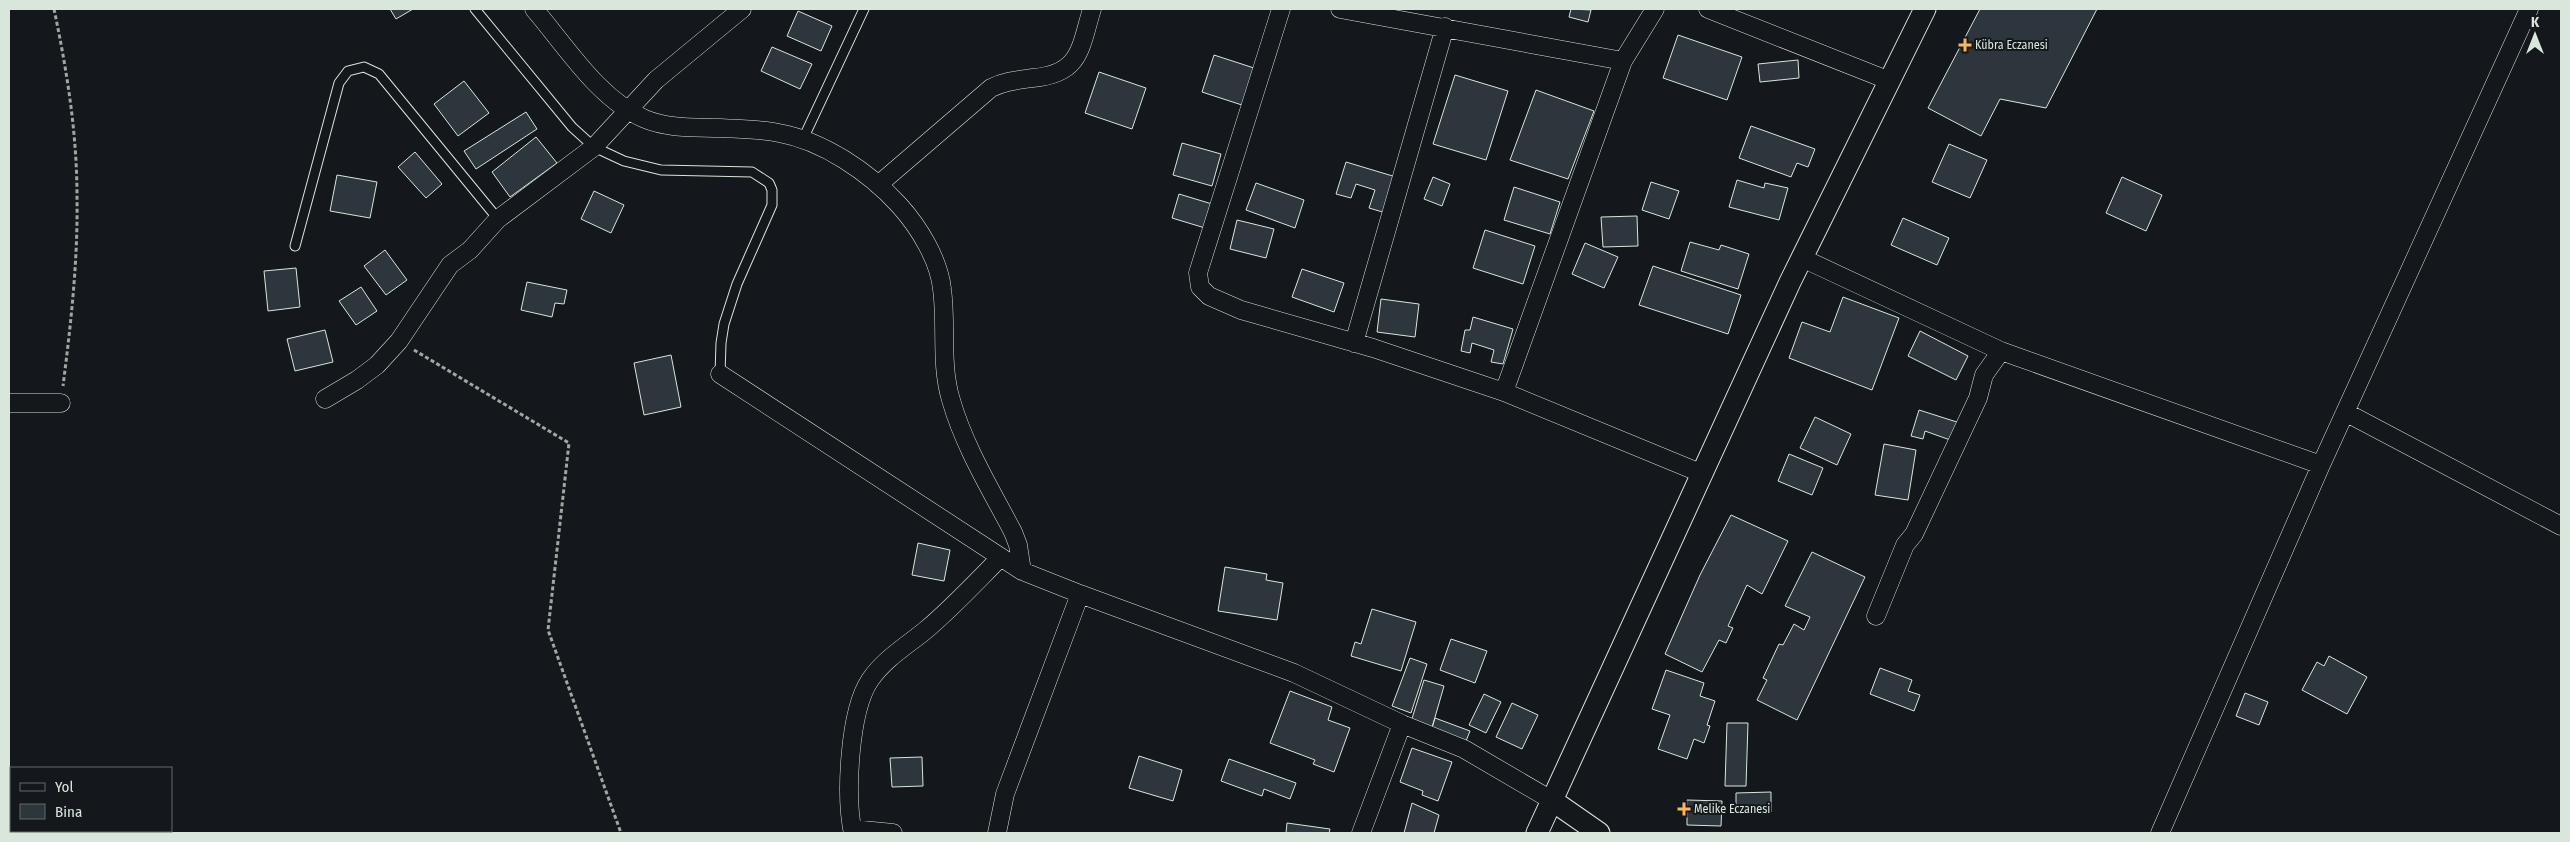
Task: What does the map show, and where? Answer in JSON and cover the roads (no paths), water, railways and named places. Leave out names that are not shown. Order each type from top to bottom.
[{"type":"street","points":[[534,9],[606,94],[628,110],[647,120],[671,126],[754,130],[779,133],[802,139],[827,150],[878,185],[899,205],[919,231],[934,260],[942,288],[946,377],[950,398],[979,465],[1013,532],[1022,571]]},
{"type":"street","points":[[325,399],[357,380],[377,365],[399,341],[450,265],[470,250],[498,219],[594,147],[656,80],[742,9]]},
{"type":"street","points":[[878,185],[991,88],[1007,81],[1052,76],[1068,67],[1078,54],[1092,9]]},
{"type":"street","points":[[1281,9],[1198,273],[1200,287],[1209,296],[1241,310],[1354,343],[1504,392],[1703,474]]},
{"type":"street","points":[[1340,9],[1623,61]]},
{"type":"street","points":[[1504,392],[1623,61],[1655,9]]},
{"type":"street","points":[[1708,9],[1890,81]]},
{"type":"street","points":[[1537,833],[1802,258],[1925,9]]},
{"type":"street","points":[[2160,833],[2321,465],[2529,9]]},
{"type":"street","points":[[1354,343],[1445,27]]},
{"type":"street","points":[[1802,258],[1963,336],[2000,351],[2321,465]]},
{"type":"street","points":[[1876,616],[1905,545],[1914,534],[1978,398],[1984,375],[2000,351]]},
{"type":"street","points":[[720,374],[1022,571],[1294,673],[1402,724],[1464,749],[1553,801],[1599,833]]},
{"type":"street","points":[[9,403],[61,403]]},
{"type":"street","points":[[2345,412],[2561,526]]},
{"type":"street","points":[[893,833],[852,831],[850,772],[856,717],[870,680],[896,652],[927,629],[1001,557]]},
{"type":"street","points":[[997,833],[1005,794],[1080,594]]},
{"type":"street","points":[[1361,833],[1402,724]]},
{"type":"lane","points":[[475,9],[572,127],[594,147],[624,161],[661,170],[752,172],[768,184],[772,190],[772,205],[737,284],[724,324],[720,374]]},
{"type":"lane","points":[[802,139],[864,9]]},
{"type":"lane","points":[[296,246],[338,83],[348,71],[364,67],[379,74],[498,219]]},
{"type":"place","name":"Kübra Eczanesi","points":[[1965,45]]},
{"type":"place","name":"Melike Eczanesi","points":[[1684,809]]}]
